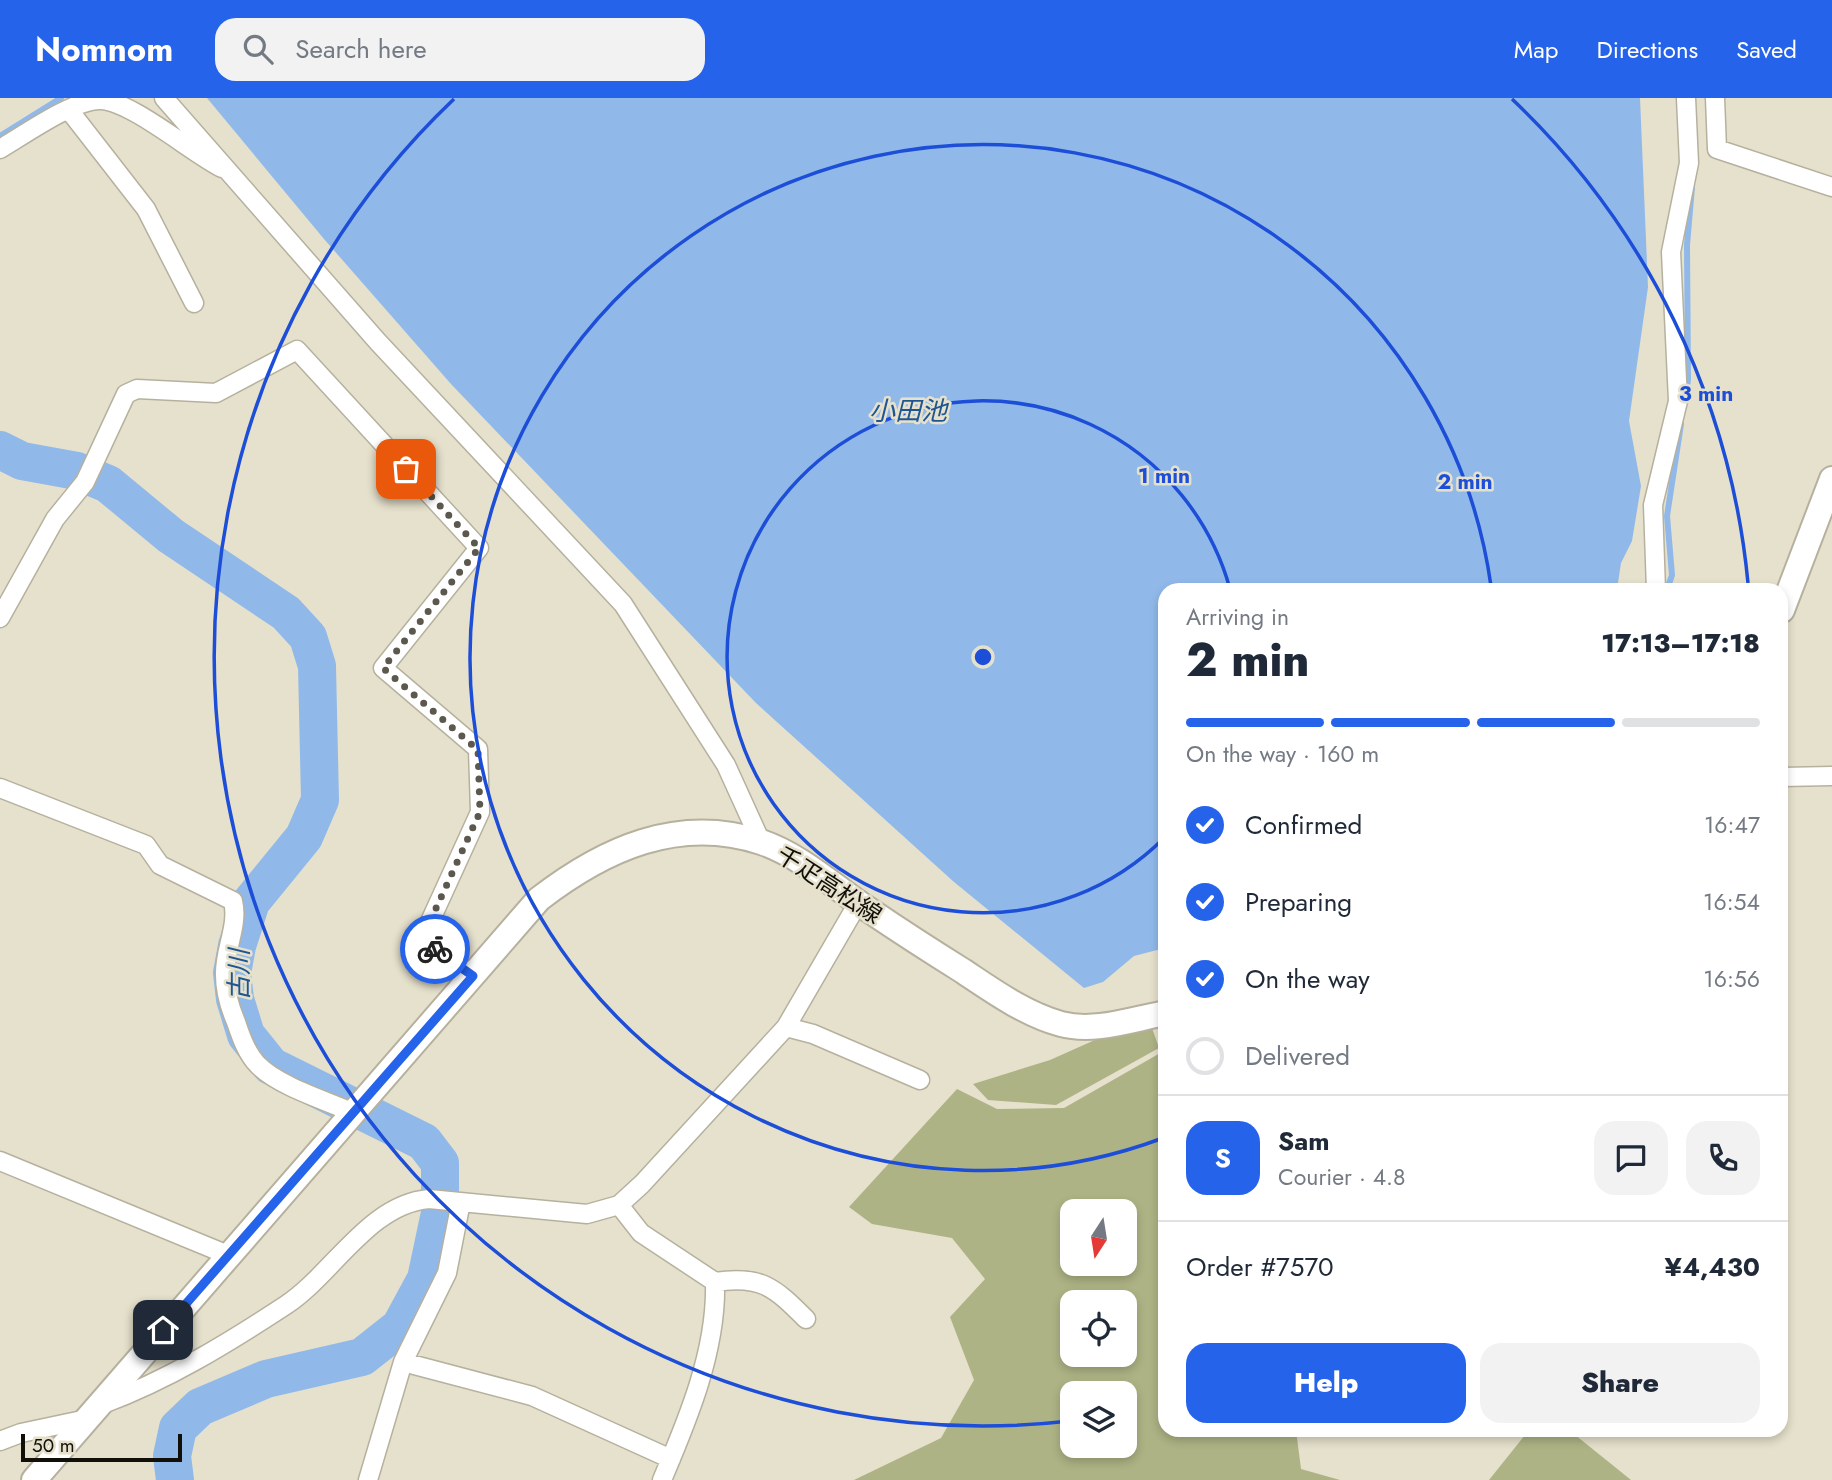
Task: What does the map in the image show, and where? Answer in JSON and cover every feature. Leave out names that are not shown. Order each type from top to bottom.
[{"type":"main road","points":[[1788,594],[1832,479]]},
{"type":"main road","name":"千疋高松線","points":[[34,1480],[540,898],[576,870],[628,844],[685,834],[761,842],[811,868],[858,903],[1001,996],[1040,1016],[1062,1024],[1090,1027],[1158,1014]]},
{"type":"street","points":[[164,98],[235,175],[378,342],[623,604],[726,765],[761,842]]},
{"type":"street","points":[[1656,583],[1653,505],[1678,401],[1671,251],[1689,163],[1686,98]]},
{"type":"street","points":[[1715,98],[1717,149],[1832,187]]},
{"type":"street","points":[[0,149],[69,110],[102,100],[121,105],[235,175]]},
{"type":"street","points":[[69,110],[146,209],[194,303]]},
{"type":"street","points":[[0,618],[55,519],[85,482],[126,394],[137,388],[216,393],[297,350],[479,548],[383,668],[478,750],[480,812],[422,939],[473,976]]},
{"type":"street","points":[[1811,534],[1832,519]]},
{"type":"street","points":[[1788,777],[1832,776]]},
{"type":"street","points":[[0,788],[146,845],[160,865],[233,901],[236,915],[228,945],[225,976],[231,1011],[244,1044],[257,1065],[272,1076],[361,1105]]},
{"type":"street","points":[[0,1441],[93,1412],[169,1376],[289,1304],[373,1225],[410,1201],[429,1199],[587,1213],[618,1205],[642,1184],[786,1027],[858,903]]},
{"type":"street","points":[[786,1027],[813,1034],[920,1080]]},
{"type":"street","points":[[0,1161],[228,1255]]},
{"type":"street","points":[[368,1480],[403,1362],[447,1273],[456,1202]]},
{"type":"street","points":[[618,1205],[641,1233],[715,1282],[739,1279],[764,1283],[777,1290],[806,1319]]},
{"type":"street","points":[[662,1480],[709,1349],[716,1315],[715,1282]]},
{"type":"street","points":[[403,1362],[532,1396],[671,1459]]},
{"type":"green space","points":[[1151,1025],[1158,1049],[1056,1105],[988,1100],[973,1084],[1050,1060],[1115,1031]]},
{"type":"green space","points":[[1158,1054],[1158,1437],[1297,1437],[1301,1469],[1340,1480],[854,1480],[941,1438],[974,1380],[950,1317],[985,1279],[952,1238],[872,1224],[849,1207],[957,1089],[997,1109],[1064,1108]]},
{"type":"green space","points":[[1523,1437],[1578,1437],[1631,1480],[1489,1480]]},
{"type":"water","name":"小田池","points":[[207,98],[1640,98],[1648,287],[1629,421],[1641,486],[1632,541],[1621,563],[1618,583],[1158,583],[1158,950],[1134,956],[1103,982],[1084,988],[954,882],[756,703],[451,384],[324,239]]},
{"type":"waterway","points":[[0,136],[61,98]]},
{"type":"waterway","points":[[1685,400],[1688,380],[1687,245],[1692,187]]},
{"type":"waterway","points":[[1669,583],[1672,575],[1667,516],[1681,424]]},
{"type":"waterway","name":"古川","points":[[0,450],[22,461],[77,471],[108,484],[171,536],[286,613],[308,637],[317,666],[320,800],[304,837],[251,902],[237,946],[232,973],[235,999],[246,1035],[271,1066],[424,1142],[440,1163],[440,1213],[426,1279],[400,1327],[362,1357],[266,1379],[200,1407],[178,1428],[172,1456],[175,1480]]},
{"type":"way so far","points":[[406,469],[479,548],[383,668],[478,750],[480,812],[422,939],[435,949]]},
{"type":"route","points":[[163,1330],[473,976],[435,949]]}]
